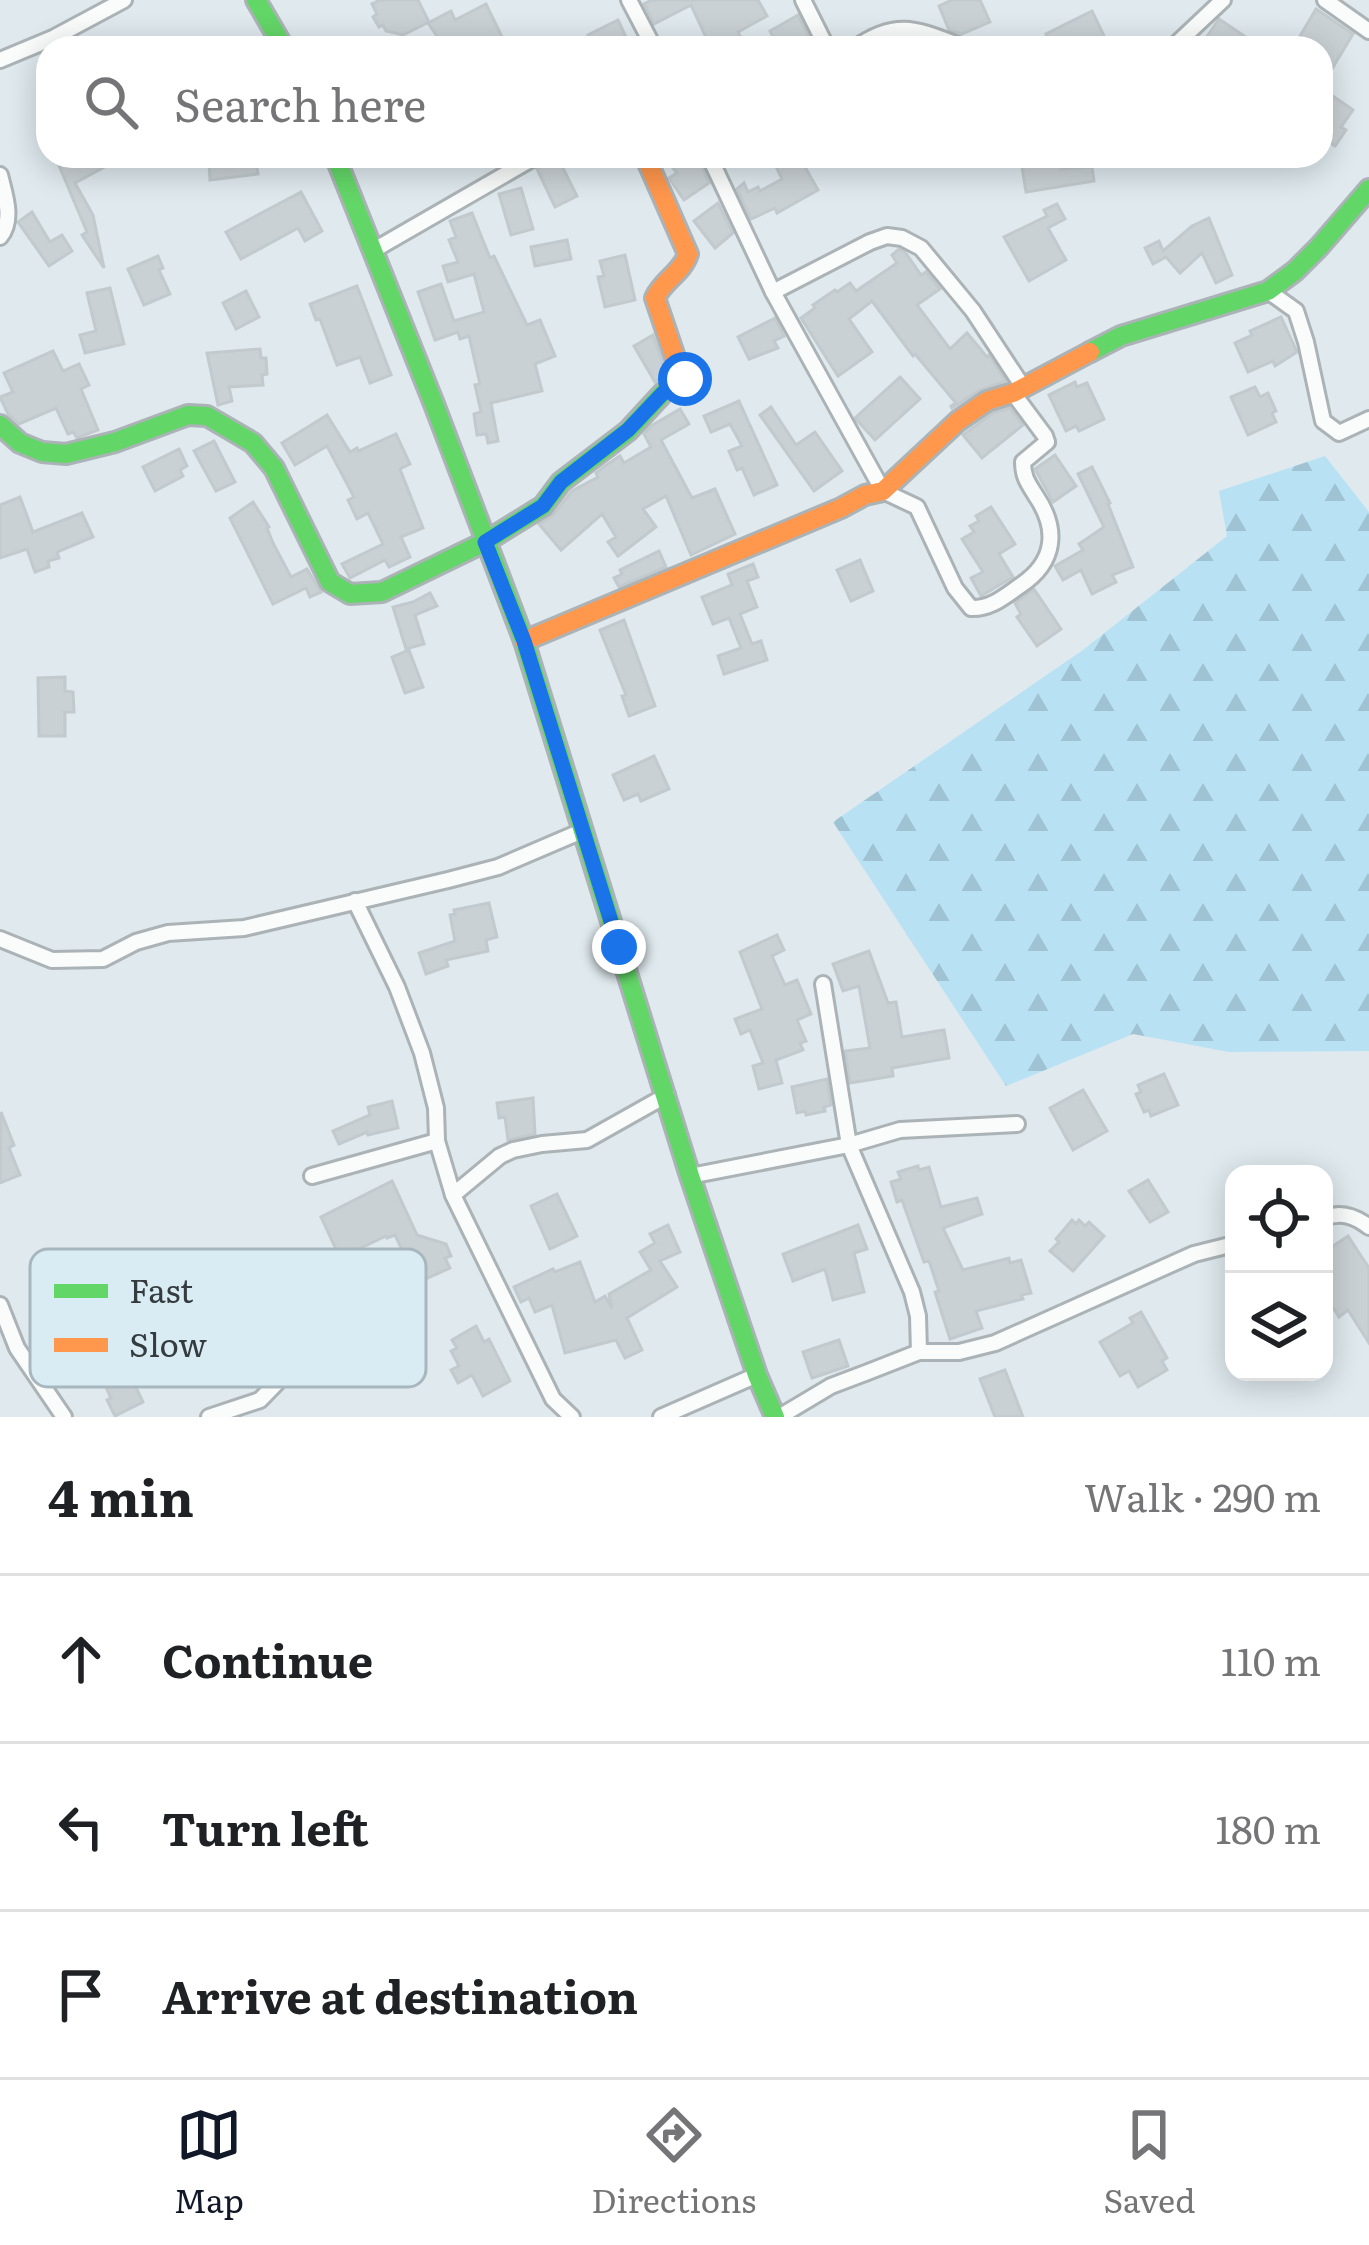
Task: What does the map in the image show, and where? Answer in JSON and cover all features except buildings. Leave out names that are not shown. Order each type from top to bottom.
[{"type":"street","points":[[70,36],[124,0]]},
{"type":"street","points":[[256,0],[277,36]]},
{"type":"street","points":[[629,0],[648,36]]},
{"type":"street","points":[[803,0],[821,36]]},
{"type":"street","points":[[1185,36],[1223,0]]},
{"type":"street","points":[[1325,0],[1369,31]]},
{"type":"street","points":[[874,36],[897,30],[934,36]]},
{"type":"street","points":[[0,60],[36,50]]},
{"type":"street","points":[[340,168],[524,641],[690,1176],[757,1375],[777,1417],[831,1386],[919,1352],[959,1352],[995,1343],[1194,1255],[1225,1246]]},
{"type":"street","points":[[374,250],[515,168]]},
{"type":"street","points":[[0,425],[23,447],[57,456],[82,452],[188,415],[207,416],[253,443],[274,468],[330,582],[350,594],[382,592],[485,542],[543,506],[561,482],[685,379],[656,298],[661,285],[685,266],[688,254],[650,168]]},
{"type":"street","points":[[715,168],[773,292],[814,371],[883,491],[916,507],[955,588],[970,608],[990,606],[1036,575],[1050,550],[1048,523],[1022,469],[1023,462],[1047,442],[1045,436],[974,311],[921,248],[886,236],[773,292]]},
{"type":"street","points":[[0,175],[8,221],[0,237]]},
{"type":"street","points":[[524,641],[883,491],[958,421],[987,401],[1018,390],[1121,336],[1268,291],[1319,247],[1369,189]]},
{"type":"street","points":[[1268,291],[1296,311],[1323,421],[1339,433],[1369,419]]},
{"type":"street","points":[[0,939],[52,960],[104,959],[136,942],[168,933],[244,928],[498,867],[582,831]]},
{"type":"street","points":[[355,901],[397,987],[422,1053],[436,1108],[437,1141],[453,1195],[553,1399],[572,1417]]},
{"type":"street","points":[[824,984],[849,1145],[912,1292],[919,1352]]},
{"type":"street","points":[[453,1195],[500,1156],[542,1144],[587,1139],[667,1096]]},
{"type":"street","points":[[690,1176],[849,1145],[900,1130],[1017,1124]]},
{"type":"street","points":[[312,1176],[437,1141]]},
{"type":"street","points":[[1333,1215],[1358,1218],[1369,1227]]},
{"type":"street","points":[[0,1305],[30,1367]]},
{"type":"street","points":[[661,1417],[757,1375]]},
{"type":"street","points":[[44,1387],[64,1417]]},
{"type":"street","points":[[208,1417],[260,1400],[273,1387]]},
{"type":"green space","points":[[1325,456],[1369,512],[1369,1051],[1229,1052],[1133,1034],[1006,1086],[833,822],[1083,650],[1227,536],[1219,491]]},
{"type":"traffic: fast","points":[[256,0],[277,36]]},
{"type":"traffic: fast","points":[[340,168],[524,641],[690,1176],[775,1417]]},
{"type":"traffic: fast","points":[[1090,352],[1121,336],[1268,291],[1319,247],[1369,189]]},
{"type":"traffic: fast","points":[[0,425],[20,443],[42,452],[66,454],[188,415],[207,416],[253,443],[274,468],[330,582],[350,594],[382,592],[485,542],[543,506],[561,482],[685,379],[678,366]]},
{"type":"traffic: slow","points":[[650,168],[688,254],[655,298],[678,366]]},
{"type":"traffic: slow","points":[[524,641],[883,491],[958,421],[987,401],[1013,393],[1090,352]]},
{"type":"route","points":[[619,947],[524,641],[485,542],[543,506],[561,482],[685,379]]}]
